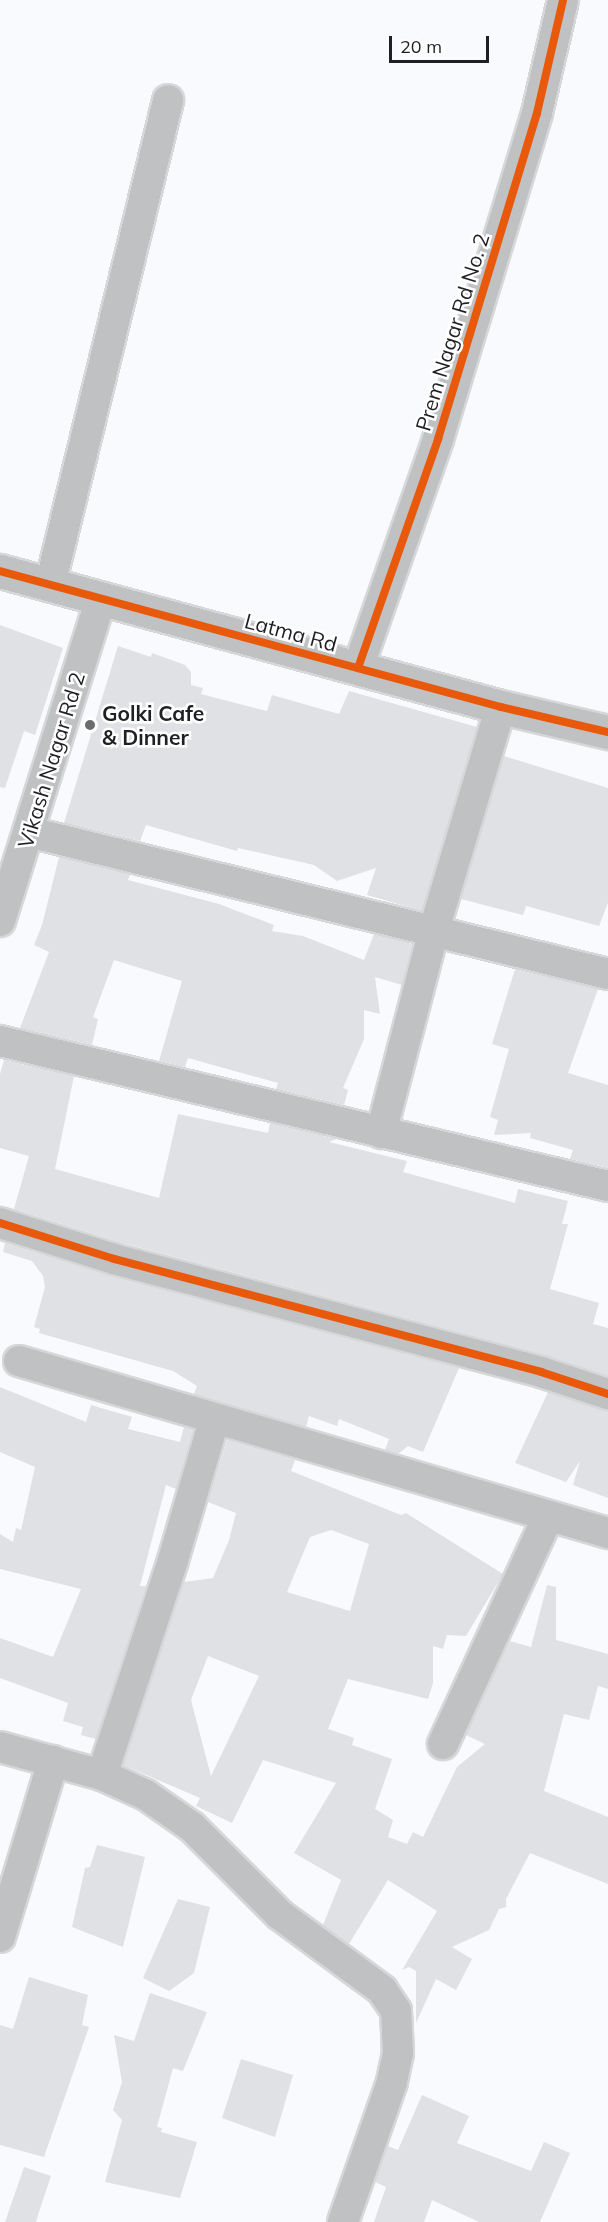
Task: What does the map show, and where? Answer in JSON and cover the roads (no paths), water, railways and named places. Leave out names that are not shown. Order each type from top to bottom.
[{"type":"street","name":"Prem Nagar Rd No. 2","points":[[358,668],[445,417],[537,113],[563,0]]},
{"type":"street","points":[[50,585],[168,100]]},
{"type":"street","name":"Latma Rd","points":[[0,571],[501,707],[608,732]]},
{"type":"street","name":"Vikash Nagar Rd 2","points":[[0,921],[30,832],[101,599]]},
{"type":"street","points":[[381,1132],[433,933],[501,707]]},
{"type":"street","points":[[30,832],[433,933],[608,974]]},
{"type":"street","points":[[0,1041],[608,1186]]},
{"type":"street","points":[[0,1223],[114,1259],[540,1372],[608,1394]]},
{"type":"street","points":[[19,1360],[214,1421],[608,1533]]},
{"type":"street","points":[[102,1775],[173,1560],[214,1421]]},
{"type":"street","points":[[443,1744],[548,1517]]},
{"type":"street","points":[[0,1748],[102,1775],[146,1795],[192,1827],[280,1916],[382,1990],[396,2011],[398,2053],[392,2082],[343,2222]]},
{"type":"street","points":[[0,1937],[53,1761]]},
{"type":"place","name":"Golki Cafe & Dinner","points":[[90,725]]}]
